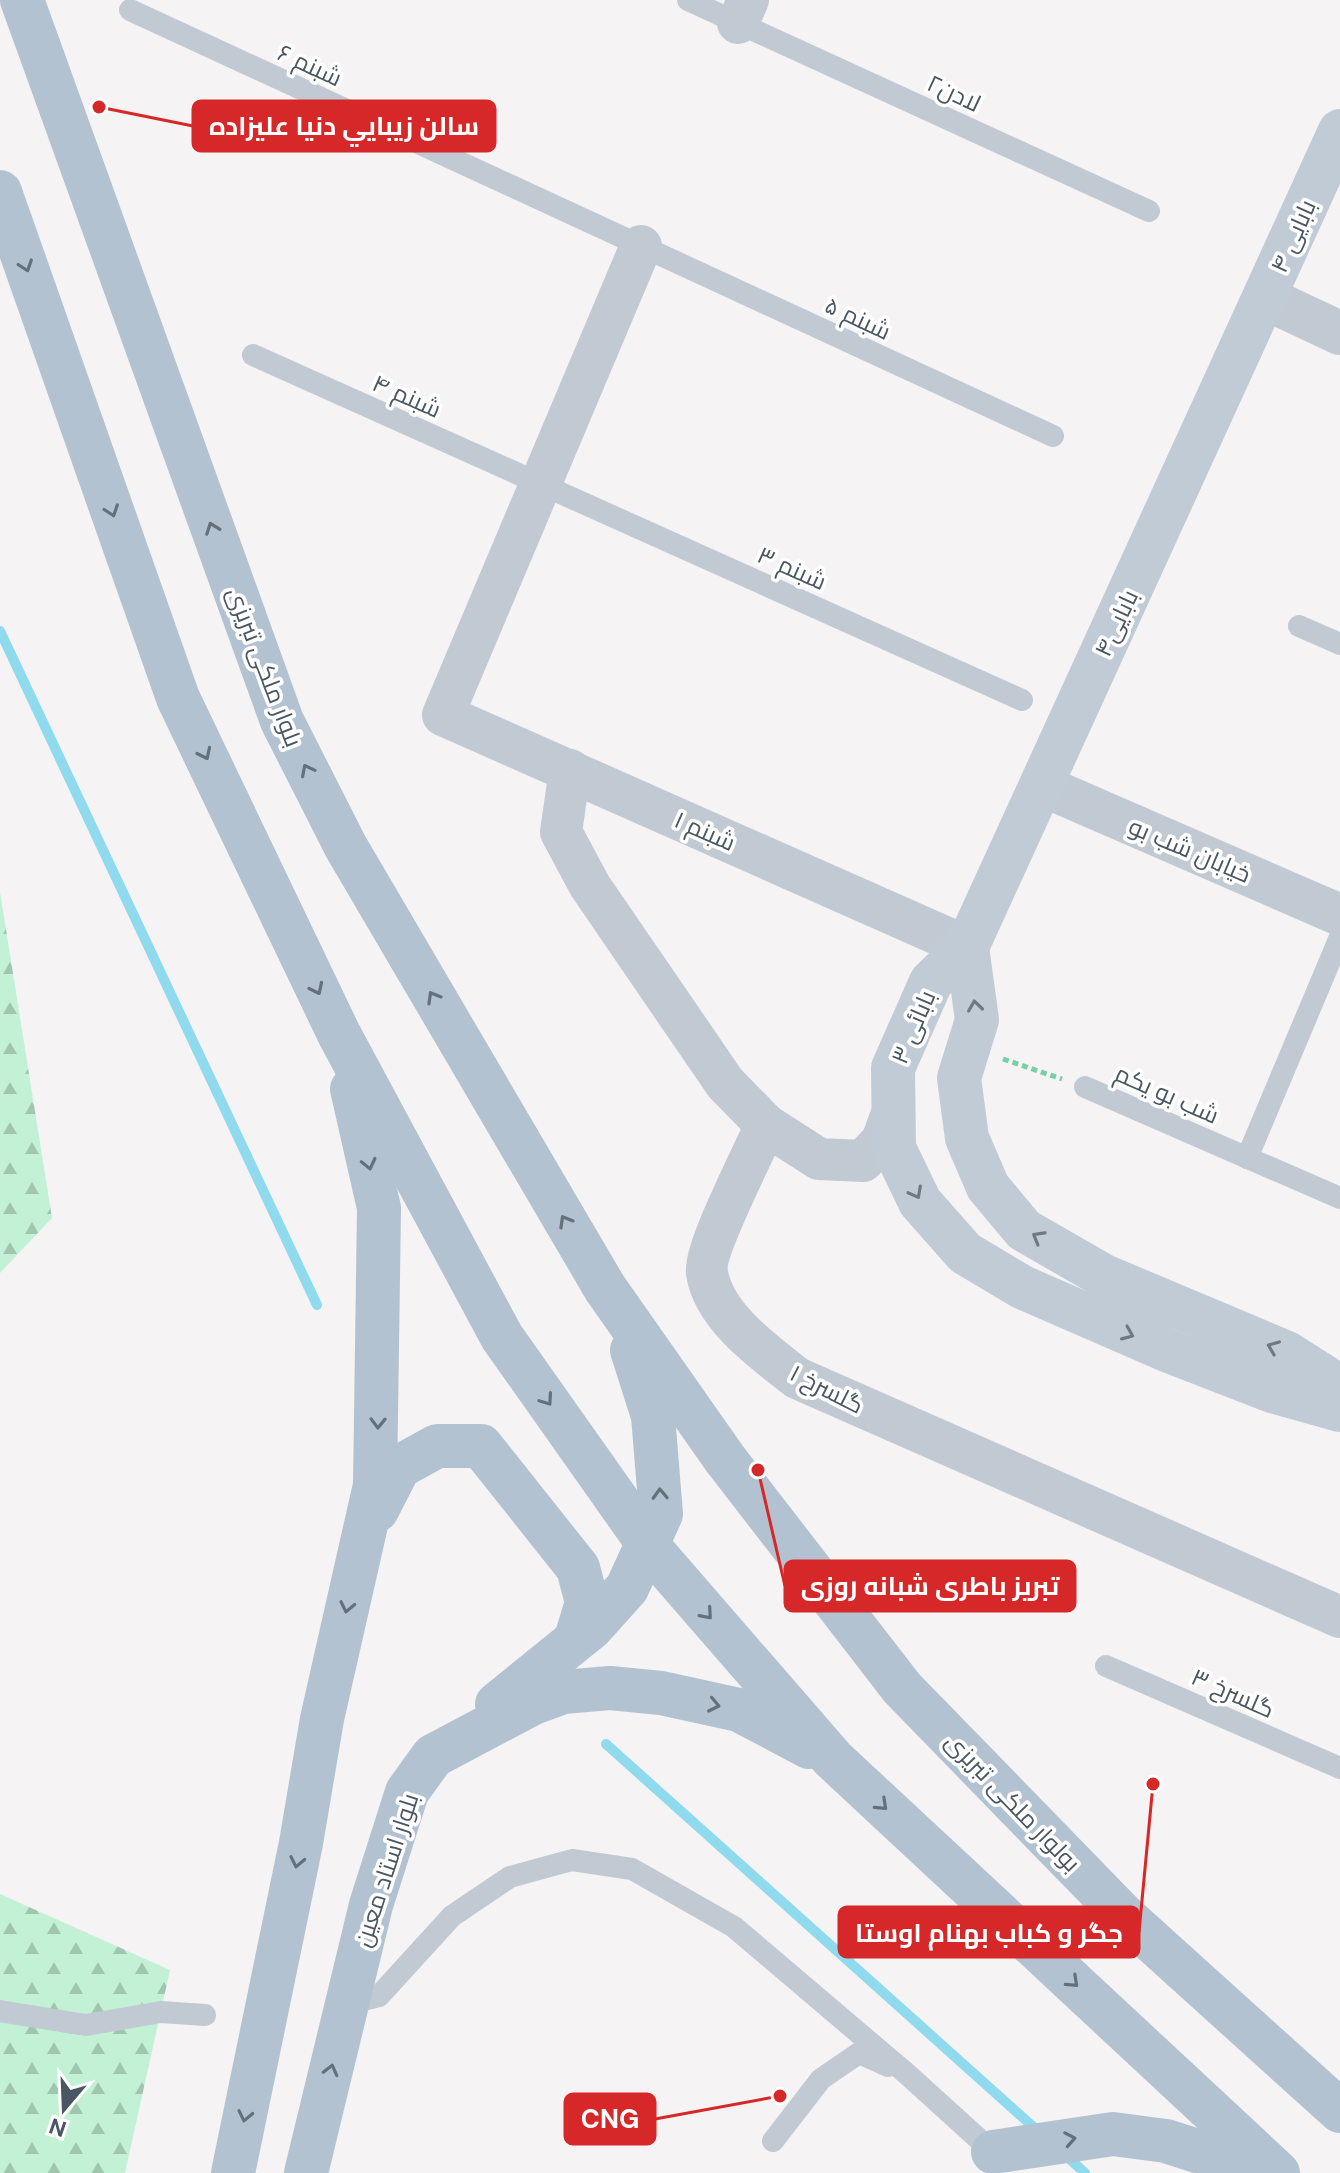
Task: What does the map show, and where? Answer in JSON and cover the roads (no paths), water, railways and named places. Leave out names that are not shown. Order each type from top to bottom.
[{"type":"main road","name":"بلوار ملکى تبریزى","points":[[22,0],[282,721],[346,847],[611,1298]]},
{"type":"main road","name":"بابایی ۴","points":[[1265,298],[1340,131]]},
{"type":"main road","points":[[0,192],[178,698],[339,1034],[502,1337],[656,1555],[833,1759],[1278,2173]]},
{"type":"main road","name":"بابایی۴","points":[[967,947],[1265,298]]},
{"type":"main road","name":"بابائی ۳","points":[[967,947],[977,1020],[959,1078],[967,1138],[988,1187],[1024,1230],[1104,1276],[1287,1353],[1340,1387]]},
{"type":"main road","name":"بابائی ۳","points":[[967,947],[931,982],[893,1068],[894,1148],[920,1202],[965,1253],[1022,1287],[1155,1345],[1272,1391],[1340,1410]]},
{"type":"main road","points":[[233,2173],[301,1843],[322,1719],[375,1485],[379,1208],[339,1034]]},
{"type":"main road","name":"بولوار ملکی تبریزی","points":[[611,1298],[725,1459],[902,1688],[1123,1915],[1340,2111]]},
{"type":"main road","points":[[433,1756],[576,1639],[627,1588],[661,1514],[653,1416],[611,1298]]},
{"type":"main road","points":[[362,1536],[399,1467],[437,1446],[481,1446],[578,1568],[587,1602],[576,1639]]},
{"type":"main road","name":"بلوار استاد معین","points":[[306,2173],[371,1905],[407,1792],[433,1756],[533,1703],[563,1692],[610,1688],[661,1693],[739,1710],[833,1759]]},
{"type":"main road","points":[[993,2152],[1113,2134],[1166,2141],[1265,2173]]},
{"type":"street","points":[[540,484],[641,246]]},
{"type":"street","points":[[1265,298],[1340,333]]},
{"type":"street","name":"شبنم ۱","points":[[540,484],[443,715],[967,947]]},
{"type":"street","points":[[570,770],[561,832],[583,872],[725,1083],[766,1125],[819,1159],[863,1161],[882,1141],[894,1108]]},
{"type":"street","name":"خیابان شب بو","points":[[1041,785],[1340,915]]},
{"type":"street","name":"گلسرخ ۱","points":[[766,1125],[715,1242],[706,1271],[720,1304],[756,1346],[797,1378],[1340,1617]]},
{"type":"lane","name":"لادن۲","points":[[688,0],[743,11],[1149,211]]},
{"type":"lane","name":"شبنم ۶","points":[[130,10],[641,246]]},
{"type":"lane","name":"شبنم ۵","points":[[641,246],[1053,436]]},
{"type":"lane","name":"شبنم ۴","points":[[253,355],[540,484]]},
{"type":"lane","name":"شبنم ۳","points":[[540,484],[1022,700]]},
{"type":"lane","points":[[1299,626],[1340,644]]},
{"type":"lane","points":[[1247,1158],[1340,937]]},
{"type":"lane","name":"شب بو یکم","points":[[1085,1087],[1340,1198]]},
{"type":"lane","name":"گلسرخ ۳","points":[[1106,1666],[1340,1768]]},
{"type":"lane","points":[[347,2004],[379,1996],[452,1916],[510,1877],[572,1860],[632,1869],[734,1927],[907,2074],[993,2152]]},
{"type":"lane","points":[[0,2011],[86,2025],[161,2012],[205,2015]]},
{"type":"lane","points":[[773,2141],[821,2079],[859,2053],[907,2074]]},
{"type":"waterway","points":[[0,631],[317,1305]]},
{"type":"waterway","points":[[606,1744],[1039,2132]]},
{"type":"waterway","points":[[1063,2153],[1085,2173]]},
{"type":"place","name":"سالن زيبايي دنيا عليزاده","points":[[99,107]]},
{"type":"place","name":"تبریز باطری شبانه روزی","points":[[758,1470]]},
{"type":"place","name":"جگر و کباب بهنام اوستا","points":[[1153,1784]]},
{"type":"place","name":"CNG","points":[[780,2096]]}]
